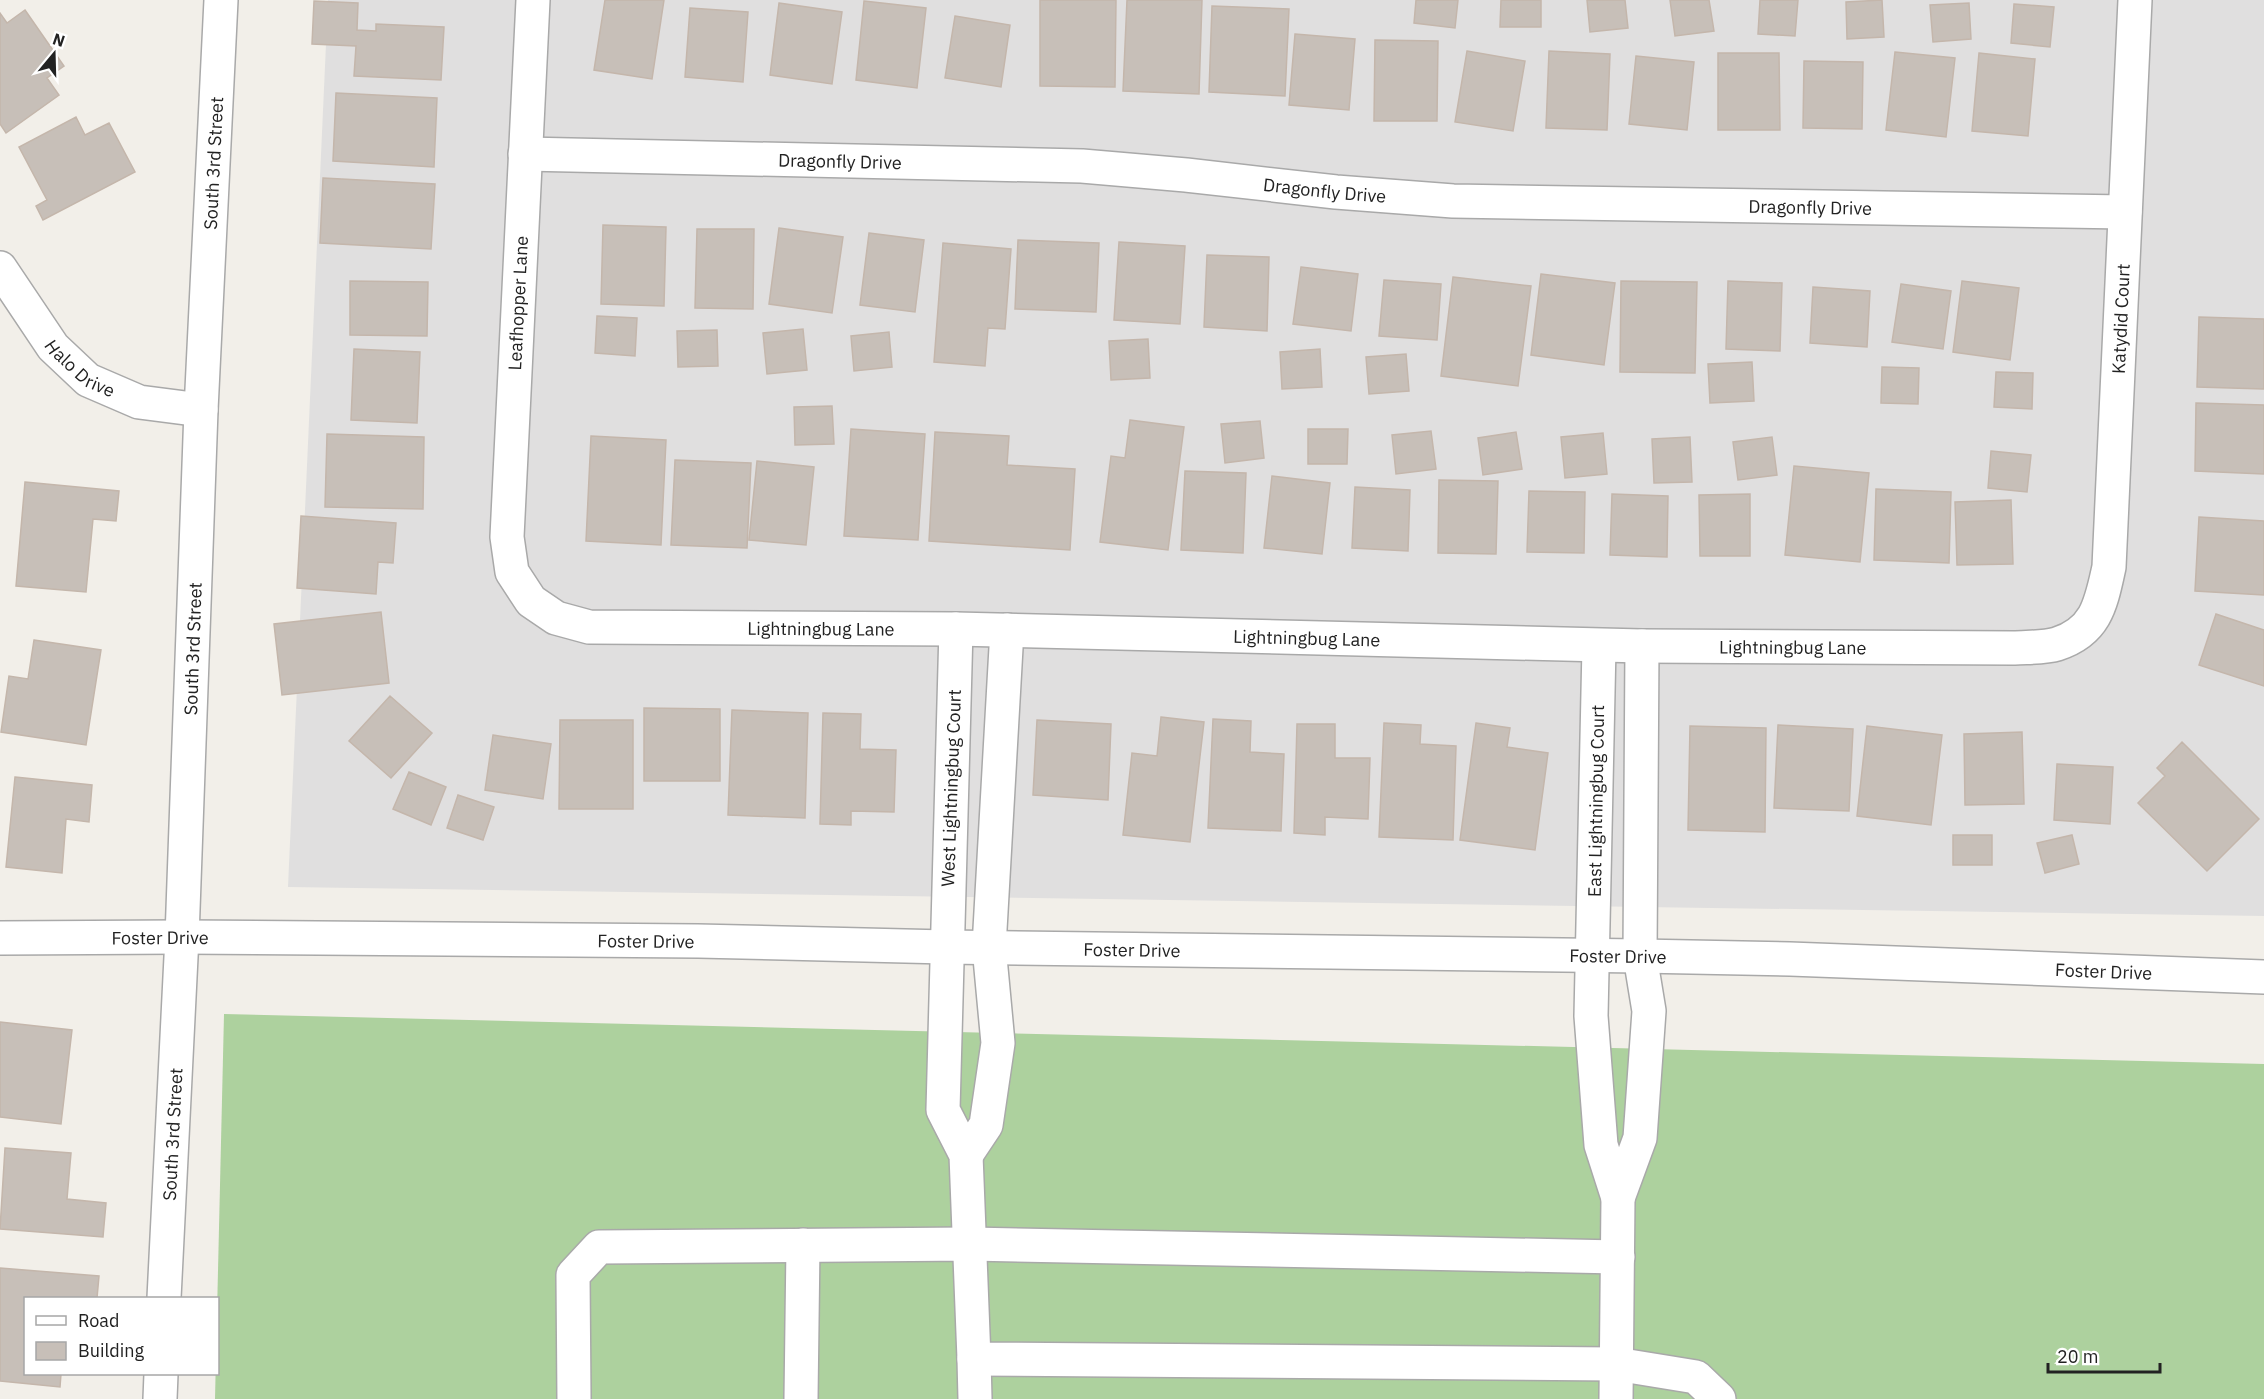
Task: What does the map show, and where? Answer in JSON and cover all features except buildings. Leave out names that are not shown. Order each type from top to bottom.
[{"type":"street","name":"South 3rd Street","points":[[164,1297],[182,937],[201,410],[221,0]]},
{"type":"street","name":"Leafhopper Lane","points":[[531,601],[512,572],[507,537],[533,0]]},
{"type":"street","name":"Katydid Court","points":[[2085,630],[2101,604],[2109,567],[2135,0]]},
{"type":"street","name":"Dragonfly Drive","points":[[525,154],[1082,166],[1336,192],[1453,201],[2125,212]]},
{"type":"street","name":"Halo Drive","points":[[0,268],[53,347],[88,380],[139,402],[201,410]]},
{"type":"street","name":"Lightningbug Lane","points":[[531,601],[556,618],[589,627],[956,629],[1599,646],[2014,648],[2056,645],[2085,630]]},
{"type":"street","name":"West Lightningbug Court","points":[[956,629],[943,1110],[966,1155]]},
{"type":"street","points":[[975,1399],[966,1155],[986,1125],[998,1043],[989,947],[1007,630]]},
{"type":"street","name":"East Lightningbug Court","points":[[1599,646],[1591,1016],[1601,1145],[1618,1198]]},
{"type":"street","points":[[1616,1399],[1618,1198],[1640,1138],[1649,1011],[1640,956],[1642,646]]},
{"type":"street","name":"Foster Drive","points":[[0,938],[698,941],[946,947],[1640,956],[2264,976]]},
{"type":"street","points":[[574,1399],[573,1275],[598,1247],[970,1244],[1618,1257]]},
{"type":"street","points":[[801,1399],[803,1245]]},
{"type":"street","points":[[974,1359],[1616,1364],[1696,1377],[1719,1399]]},
{"type":"street","points":[[160,1399],[161,1375]]},
{"type":"shaded area","points":[[328,0],[2264,0],[2264,916],[288,887]]},
{"type":"green space","points":[[224,1014],[2264,1064],[2264,1399],[215,1399],[216,1375],[219,1375],[217,1297]]}]
